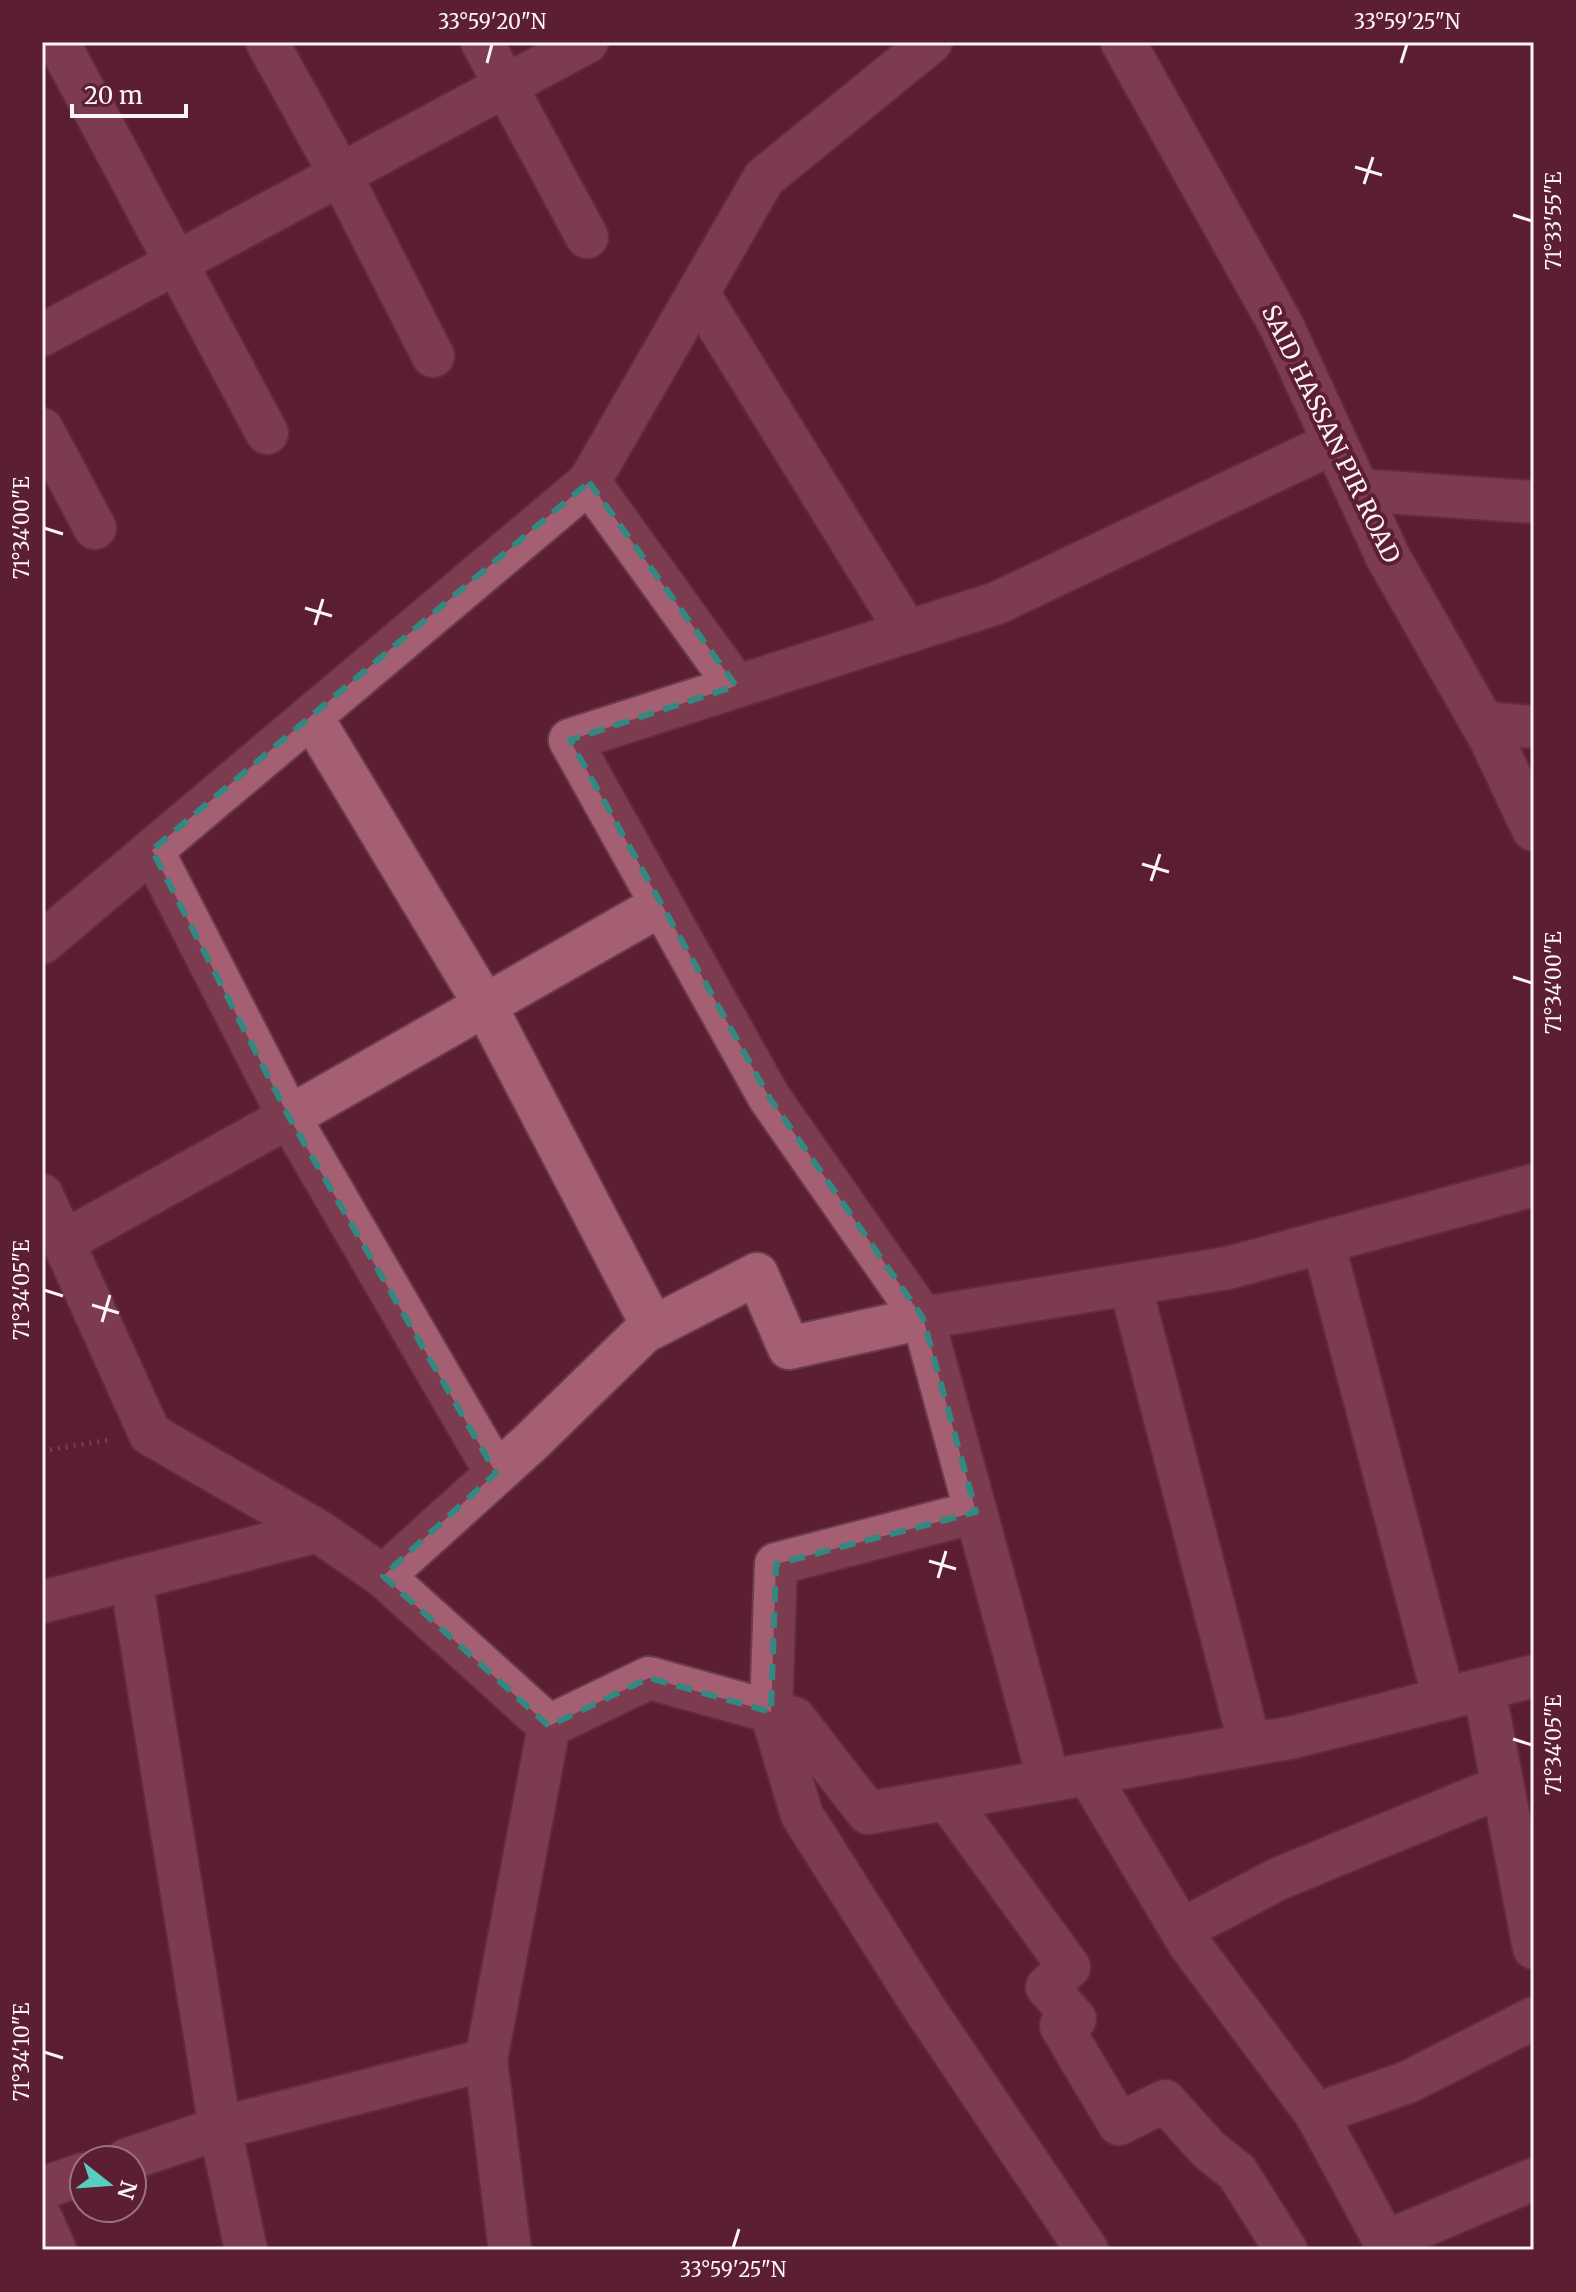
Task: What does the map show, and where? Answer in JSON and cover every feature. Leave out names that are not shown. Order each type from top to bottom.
[{"type":"street","points":[[58,42],[267,433]]},
{"type":"street","points":[[267,42],[340,174],[433,356]]},
{"type":"street","points":[[482,42],[587,237]]},
{"type":"street","points":[[42,335],[587,42]]},
{"type":"street","points":[[42,943],[589,482],[764,178],[931,42]]},
{"type":"street","name":"SAID HASSAN PIR ROAD","points":[[1123,42],[1282,327],[1388,557],[1483,723],[1534,829]]},
{"type":"street","points":[[698,293],[907,632]]},
{"type":"street","points":[[42,429],[95,528]]},
{"type":"street","points":[[1335,442],[997,603],[570,740],[769,1097],[923,1318],[976,1512],[1069,1777],[1316,2114],[1385,2242],[1534,2179]]},
{"type":"street","points":[[589,482],[736,686]]},
{"type":"street","points":[[1357,490],[1534,502]]},
{"type":"street","points":[[311,716],[485,1005],[653,1327]]},
{"type":"street","points":[[1483,723],[1534,727]]},
{"type":"street","points":[[152,850],[289,1117],[496,1473]]},
{"type":"street","points":[[63,1242],[661,905]]},
{"type":"street","points":[[383,1576],[644,1332],[757,1274],[789,1348],[923,1318],[1228,1268],[1534,1185]]},
{"type":"street","points":[[42,1195],[150,1434],[318,1531],[383,1576],[549,1726]]},
{"type":"street","points":[[1323,1242],[1444,1699]]},
{"type":"street","points":[[1130,1284],[1250,1745]]},
{"type":"street","points":[[976,1512],[776,1564],[771,1712],[802,1815],[924,2008],[1087,2250]]},
{"type":"street","points":[[42,1602],[318,1531]]},
{"type":"street","points":[[131,1579],[220,2128],[246,2250]]},
{"type":"street","points":[[549,1726],[649,1678],[794,1718],[868,1813],[1294,1737],[1534,1676]]},
{"type":"street","points":[[1484,1689],[1534,1948]]},
{"type":"street","points":[[510,2250],[486,2060],[549,1726]]},
{"type":"street","points":[[1181,1930],[1278,1879],[1503,1786]]},
{"type":"street","points":[[947,1799],[1069,1967],[1047,1987],[1075,2019],[1061,2026],[1119,2124],[1165,2101],[1209,2150],[1237,2172],[1286,2250]]},
{"type":"street","points":[[1316,2114],[1408,2082],[1534,2018]]},
{"type":"street","points":[[148,2153],[220,2128],[486,2060]]},
{"type":"street","points":[[42,2188],[68,2179]]},
{"type":"street","points":[[42,2220],[55,2250]]},
{"type":"path","points":[[42,1451],[150,1434]]},
{"type":"highlighted area","points":[[589,482],[736,686],[570,740],[769,1097],[923,1318],[976,1512],[776,1564],[771,1712],[649,1678],[549,1726],[383,1576],[496,1473],[289,1117],[152,850]]}]
